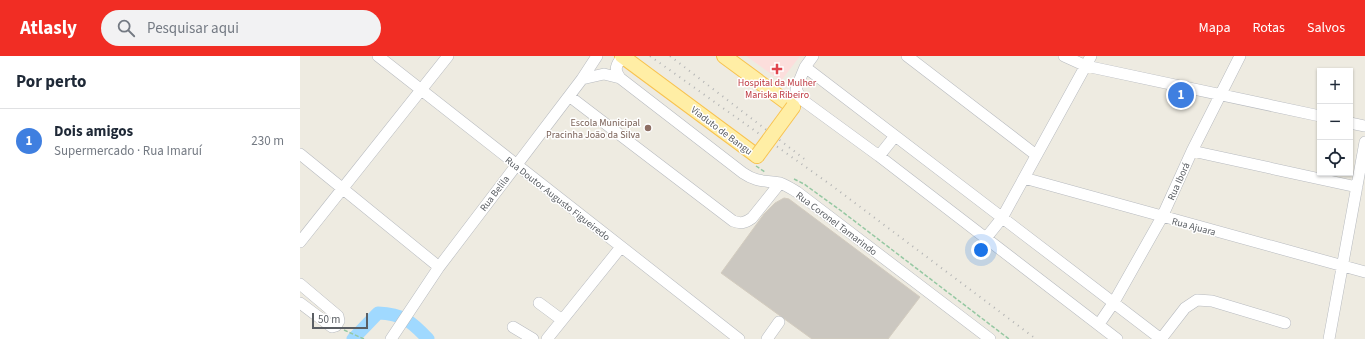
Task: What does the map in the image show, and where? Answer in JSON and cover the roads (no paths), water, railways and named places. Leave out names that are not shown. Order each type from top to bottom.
[{"type":"main road","name":"Viaduto de Bangu","points":[[625,58],[757,156],[793,108],[724,56]]},
{"type":"street","name":"Rua Doutor Augusto Figueiredo","points":[[378,56],[739,339]]},
{"type":"street","points":[[300,242],[448,56]]},
{"type":"street","name":"Rua Belila","points":[[393,337],[439,267],[569,96],[597,56]]},
{"type":"street","points":[[813,56],[805,67],[797,84],[798,95],[1117,339]]},
{"type":"street","points":[[908,56],[1036,155]]},
{"type":"street","points":[[1064,56],[1086,66],[1317,115]]},
{"type":"street","points":[[986,238],[1002,218],[1092,56]]},
{"type":"street","name":"Rua Iborá","points":[[1099,324],[1114,302],[1162,217],[1192,151],[1240,56]]},
{"type":"street","points":[[620,78],[616,72],[616,67],[620,60],[625,58]]},
{"type":"street","points":[[805,67],[1161,339],[1185,308],[1197,300],[1212,301],[1285,322]]},
{"type":"street","name":"Rua Coronel Tamarindo","points":[[582,78],[604,74],[620,78],[743,173],[763,182],[780,183],[797,192],[990,339]]},
{"type":"street","points":[[569,96],[733,222],[739,224],[752,218],[780,183]]},
{"type":"street","points":[[1353,124],[1365,126]]},
{"type":"street","points":[[879,156],[895,136]]},
{"type":"street","points":[[1329,339],[1341,265],[1365,142]]},
{"type":"street","points":[[1192,151],[1357,187]]},
{"type":"street","points":[[300,154],[439,267]]},
{"type":"street","name":"Rua Ajuara","points":[[1024,178],[1365,272]]},
{"type":"street","points":[[547,339],[621,247]]},
{"type":"street","points":[[300,284],[338,316],[339,321],[336,326],[332,327],[300,303]]},
{"type":"street","points":[[539,303],[562,320]]},
{"type":"street","points":[[767,339],[779,322]]},
{"type":"street","points":[[513,327],[533,339]]},
{"type":"waterway","points":[[353,339],[378,313],[394,315],[406,320],[417,327],[428,339]]},
{"type":"railway","points":[[650,56],[831,185],[1036,339]]},
{"type":"railway","points":[[670,56],[807,161]]},
{"type":"place","name":"Hospital da Mulher Mariska Ribeiro","points":[[777,69]]},
{"type":"place","name":"Dois amigos","points":[[1181,95]]},
{"type":"place","name":"Escola Municipal Pracinha João da Silva","points":[[648,128]]}]
